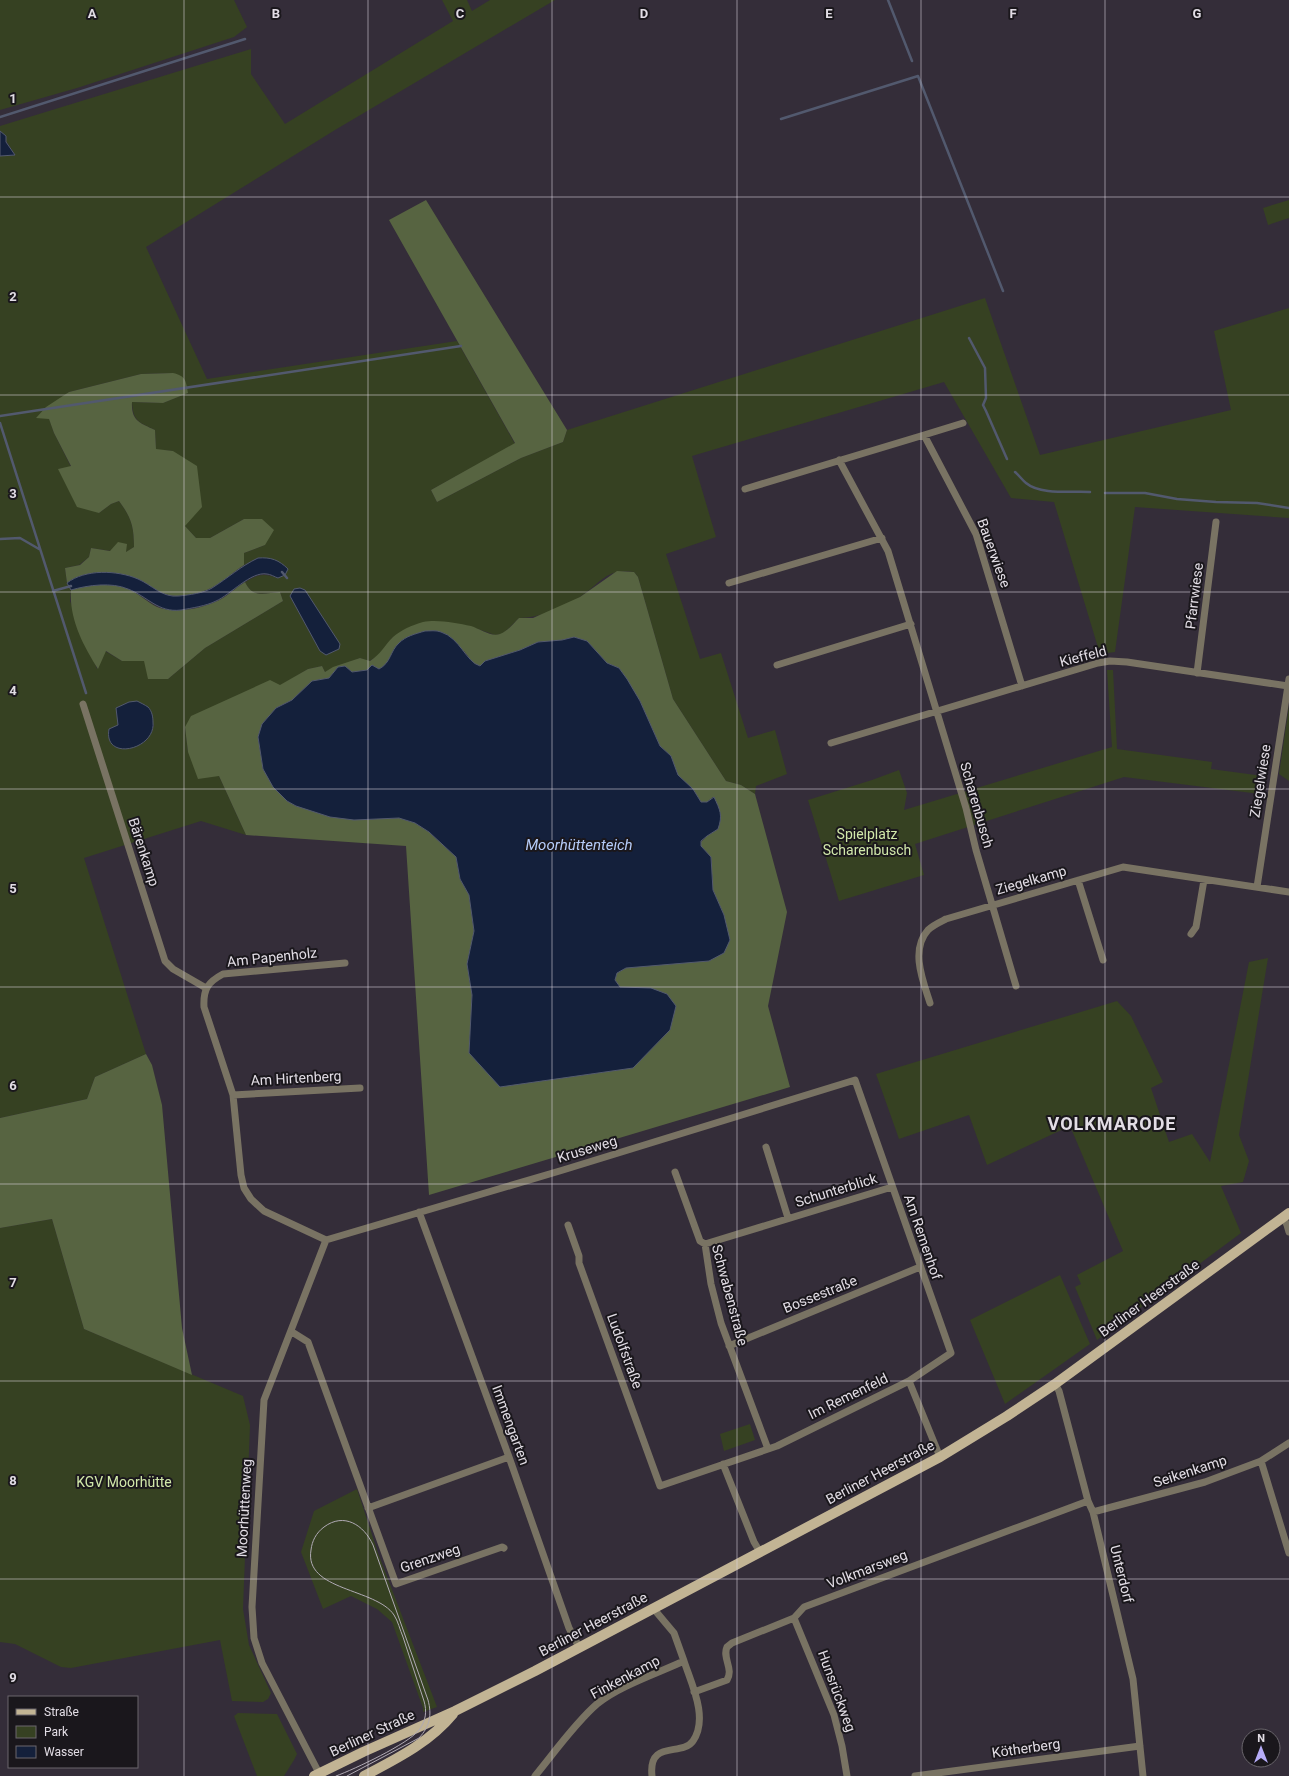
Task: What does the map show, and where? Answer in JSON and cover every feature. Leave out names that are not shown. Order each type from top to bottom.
[{"type":"main road","name":"Berliner Heerstraße","points":[[444,1720],[455,1711],[940,1457],[1007,1416],[1055,1384],[1286,1215]]},
{"type":"main road","name":"Berliner Straße","points":[[317,1775],[363,1752],[444,1720]]},
{"type":"main road","name":"Berliner Straße","points":[[364,1776],[414,1748],[444,1720]]},
{"type":"street","points":[[745,489],[963,423]]},
{"type":"street","name":"Bauerwiese","points":[[924,435],[976,534],[1022,686]]},
{"type":"street","name":"Scharenbusch","points":[[839,460],[888,551],[966,808],[992,905]]},
{"type":"street","name":"Pfarrwiese","points":[[1197,673],[1216,522]]},
{"type":"street","points":[[729,584],[882,538]]},
{"type":"street","points":[[778,665],[911,624]]},
{"type":"street","name":"Kieffeld","points":[[936,712],[1098,663],[1110,661],[1127,662],[1288,686]]},
{"type":"street","name":"Ziegelwiese","points":[[1257,887],[1289,678]]},
{"type":"street","name":"Bärenkamp","points":[[83,704],[165,961],[173,969],[206,988]]},
{"type":"street","points":[[831,743],[936,712]]},
{"type":"street","name":"Ziegelkamp","points":[[930,1003],[920,969],[919,960],[923,939],[927,930],[946,919],[1123,867],[1289,892]]},
{"type":"street","name":"Ziegelkamp","points":[[1078,880],[1102,960]]},
{"type":"street","points":[[1191,934],[1196,927],[1204,880]]},
{"type":"street","name":"Ziegelkamp","points":[[992,905],[1016,986]]},
{"type":"street","name":"Am Papenholz","points":[[206,988],[214,979],[224,974],[345,963]]},
{"type":"street","points":[[206,988],[203,997],[204,1007],[233,1095],[241,1174],[244,1188],[251,1199],[264,1211],[326,1240]]},
{"type":"street","name":"Am Remenhof","points":[[855,1080],[951,1353],[909,1381]]},
{"type":"street","name":"Kruseweg","points":[[326,1240],[557,1172],[855,1080]]},
{"type":"street","name":"Am Hirtenberg","points":[[233,1095],[360,1088]]},
{"type":"street","name":"Schunterblick","points":[[766,1147],[788,1218]]},
{"type":"street","name":"Schwabenstraße","points":[[675,1172],[700,1240],[705,1244],[711,1284],[721,1323],[768,1449]]},
{"type":"street","name":"Schunterblick","points":[[705,1244],[892,1187]]},
{"type":"street","name":"Immengarten","points":[[419,1212],[509,1457],[569,1628],[579,1647]]},
{"type":"street","points":[[1286,1215],[1289,1232]]},
{"type":"street","name":"Ludolfstraße","points":[[568,1225],[579,1256],[579,1263],[660,1486]]},
{"type":"street","name":"Moorhüttenweg","points":[[317,1775],[269,1678],[257,1650],[252,1621],[264,1400],[292,1332],[326,1240]]},
{"type":"street","name":"Bossestraße","points":[[730,1346],[920,1267]]},
{"type":"street","name":"Grenzweg","points":[[292,1332],[308,1342],[396,1584],[502,1547],[504,1548]]},
{"type":"street","name":"Im Remenfeld","points":[[660,1486],[768,1449],[909,1381],[940,1457]]},
{"type":"street","name":"Unterdorf","points":[[1055,1384],[1059,1391],[1088,1501],[1094,1512],[1133,1679],[1143,1776]]},
{"type":"street","name":"Seikenkamp","points":[[1094,1512],[1184,1488],[1261,1460],[1289,1443]]},
{"type":"street","points":[[368,1508],[509,1457]]},
{"type":"street","points":[[1261,1460],[1289,1553]]},
{"type":"street","points":[[723,1464],[754,1542],[760,1552]]},
{"type":"street","name":"Volkmarsweg","points":[[694,1692],[727,1680],[730,1674],[725,1657],[727,1647],[732,1643],[794,1618],[804,1607],[1088,1501]]},
{"type":"street","points":[[652,1776],[652,1762],[659,1753],[688,1745],[692,1742],[695,1736],[699,1711],[674,1633],[653,1608]]},
{"type":"street","name":"Hunsrückweg","points":[[794,1618],[834,1715],[842,1741],[847,1776]]},
{"type":"street","name":"Finkenkamp","points":[[535,1776],[584,1717],[598,1704],[633,1684],[684,1661]]},
{"type":"street","name":"Kötherberg","points":[[915,1776],[1140,1746]]},
{"type":"green space","points":[[0,0],[234,0],[247,27],[234,37],[77,88],[0,110]]},
{"type":"green space","points":[[442,0],[467,0],[472,11],[490,0],[555,0],[335,130],[146,247],[207,379],[457,341],[515,444],[431,490],[437,502],[521,458],[563,442],[567,430],[985,298],[1040,455],[1231,410],[1214,331],[1289,308],[1289,518],[1135,507],[1115,652],[1100,654],[1054,502],[1011,498],[944,382],[692,456],[716,537],[666,554],[700,659],[721,653],[748,738],[775,730],[787,774],[756,786],[755,794],[741,785],[726,781],[673,699],[638,577],[634,572],[625,571],[610,574],[580,597],[566,605],[551,612],[527,618],[519,618],[502,634],[495,635],[472,627],[393,637],[378,656],[369,661],[360,658],[325,672],[322,666],[308,669],[280,686],[185,727],[188,752],[219,776],[246,835],[201,821],[84,858],[146,1054],[95,1077],[87,1099],[0,1118],[0,156],[15,155],[0,131],[0,126],[251,49],[251,74],[285,124],[453,21]],"holes":[[[173,373],[188,393],[163,403],[132,402],[135,418],[141,423],[155,430],[156,450],[173,451],[184,525],[196,538],[210,538],[244,519],[265,545],[244,553],[244,565],[258,558],[278,578],[268,575],[261,575],[245,582],[248,587],[256,593],[264,594],[280,592],[283,601],[205,648],[168,679],[144,661],[122,661],[105,651],[97,669],[70,601],[71,590],[67,583],[65,568],[79,565],[89,557],[91,548],[125,553],[134,547],[131,522],[119,501],[111,504],[99,513],[59,469],[71,467],[54,433],[49,418],[37,418],[69,392],[141,374]],[[305,590],[313,638],[290,596]],[[129,702],[154,725],[146,741],[118,725],[116,708]]]},
{"type":"green space","points":[[426,200],[567,430],[563,442],[521,458],[437,502],[431,490],[515,443],[389,220]]},
{"type":"green space","points":[[1289,200],[1289,218],[1268,225],[1263,208]]},
{"type":"green space","points":[[173,373],[183,377],[187,385],[188,393],[163,403],[132,402],[132,408],[135,417],[141,423],[155,430],[156,449],[173,451],[197,466],[202,507],[185,526],[196,538],[210,538],[244,519],[262,519],[274,530],[265,545],[244,553],[244,565],[215,586],[199,593],[176,596],[165,594],[137,579],[110,573],[92,573],[83,575],[74,578],[67,583],[65,568],[80,565],[89,557],[91,548],[110,551],[118,542],[127,544],[126,552],[134,547],[132,527],[129,517],[119,501],[111,504],[99,513],[77,507],[58,469],[71,466],[54,433],[49,419],[36,418],[46,407],[69,392],[141,374]]},
{"type":"green space","points":[[617,571],[634,572],[638,577],[673,699],[726,781],[741,785],[755,794],[787,912],[768,1006],[790,1087],[429,1195],[406,846],[246,835],[219,776],[198,779],[188,752],[185,727],[191,716],[270,680],[280,685],[308,669],[322,666],[325,672],[333,667],[360,658],[370,661],[377,656],[396,634],[419,623],[441,621],[471,626],[489,634],[497,635],[506,631],[519,618],[533,618],[580,597]],"holes":[[[574,637],[587,641],[607,663],[619,668],[640,701],[660,746],[671,756],[678,776],[693,789],[701,802],[707,802],[713,797],[718,829],[707,836],[701,842],[701,846],[711,857],[713,890],[724,915],[617,973],[615,980],[620,987],[651,988],[469,1053],[472,995],[467,964],[474,931],[469,895],[460,879],[456,857],[429,832],[415,823],[399,818],[354,820],[296,806],[287,801],[263,769],[258,737],[262,724],[276,708],[292,700],[312,681],[329,678],[338,667],[345,666],[352,672],[367,670],[372,666],[379,669],[386,665],[391,657],[464,651],[474,664],[481,666],[485,661],[520,650],[538,642],[562,640]]]},
{"type":"green space","points":[[245,582],[252,591],[256,593],[264,594],[280,592],[283,601],[205,648],[168,679],[148,679],[144,661],[122,661],[106,651],[98,669],[82,641],[72,611],[71,590],[86,586],[119,586],[134,592],[160,608],[188,610],[202,607],[219,600]]},
{"type":"green space","name":"Spielplatz Scharenbusch","points":[[1107,670],[1113,670],[1117,749],[1212,762],[1211,769],[1263,776],[1260,794],[1124,777],[915,844],[924,875],[839,901],[808,800],[899,770],[907,793],[904,810],[1112,747]]},
{"type":"green space","points":[[1289,706],[1289,781],[1279,774]]},
{"type":"green space","points":[[1268,958],[1239,1135],[1249,1161],[1243,1182],[1221,1186],[1241,1233],[1097,1340],[1075,1287],[1081,1284],[1077,1275],[1123,1251],[1070,1126],[987,1165],[969,1115],[899,1139],[876,1074],[1117,1001],[1131,1016],[1163,1082],[1151,1088],[1169,1142],[1192,1134],[1210,1162],[1249,962]]},
{"type":"green space","points":[[146,1054],[152,1065],[162,1105],[182,1328],[192,1375],[84,1329],[52,1219],[0,1228],[0,1118],[87,1099],[95,1077]]},
{"type":"green space","name":"KGV Moorhütte","points":[[52,1219],[84,1329],[243,1396],[250,1425],[243,1609],[249,1645],[271,1693],[268,1699],[263,1702],[232,1701],[220,1640],[71,1668],[61,1667],[15,1644],[0,1642],[0,1228]]},
{"type":"green space","points":[[1060,1275],[1090,1344],[1005,1404],[970,1320]]},
{"type":"green space","points":[[750,1424],[755,1440],[724,1451],[720,1434]]},
{"type":"green space","points":[[357,1489],[378,1553],[437,1707],[423,1712],[423,1708],[392,1622],[377,1609],[351,1596],[323,1609],[301,1552],[314,1511]]},
{"type":"green space","points":[[238,1713],[277,1714],[297,1754],[284,1776],[257,1776],[234,1716]]},
{"type":"water","points":[[0,131],[6,136],[6,142],[15,155],[0,156]]},
{"type":"water","points":[[258,558],[274,560],[281,563],[288,569],[285,575],[278,578],[267,574],[254,576],[222,598],[212,603],[181,610],[159,607],[135,592],[122,587],[100,585],[71,590],[67,583],[74,578],[92,573],[101,572],[121,574],[138,579],[167,595],[187,595],[209,590]]},
{"type":"water","points":[[300,588],[305,590],[340,644],[339,649],[326,655],[320,651],[290,596],[294,589]]},
{"type":"water","name":"Moorhüttenteich","points":[[425,631],[437,631],[448,635],[475,664],[480,666],[485,661],[520,650],[538,642],[562,640],[574,637],[587,641],[607,663],[619,668],[627,679],[640,701],[660,746],[671,756],[678,775],[693,789],[701,802],[707,802],[714,797],[720,813],[720,824],[718,829],[701,841],[701,846],[711,857],[713,890],[724,915],[730,940],[724,953],[709,961],[626,968],[617,973],[615,980],[620,987],[651,988],[667,994],[676,1006],[670,1030],[633,1068],[500,1087],[469,1053],[472,995],[467,964],[474,931],[469,895],[460,879],[456,857],[429,832],[415,823],[399,818],[354,820],[330,817],[296,806],[287,801],[273,787],[263,769],[258,737],[262,724],[276,708],[292,700],[312,681],[329,678],[338,667],[345,666],[352,672],[367,670],[372,665],[379,669],[386,664],[396,646],[402,641]]},
{"type":"water","points":[[137,701],[148,707],[152,714],[152,732],[147,740],[139,745],[121,749],[114,746],[109,739],[109,729],[118,725],[116,708],[129,702]]},
{"type":"waterway","points":[[888,0],[912,61]]},
{"type":"waterway","points":[[0,117],[245,39]]},
{"type":"waterway","points":[[781,119],[918,76],[1003,291]]},
{"type":"waterway","points":[[969,338],[985,368],[986,398],[983,405],[1007,459]]},
{"type":"waterway","points":[[0,416],[461,346]]},
{"type":"waterway","points":[[0,423],[86,693]]},
{"type":"waterway","points":[[1015,472],[1026,483],[1039,489],[1056,492],[1090,492]]},
{"type":"waterway","points":[[1105,493],[1145,493],[1177,499],[1257,503],[1289,508]]},
{"type":"waterway","points":[[0,539],[20,538],[39,549]]},
{"type":"waterway","points":[[282,572],[287,578]]},
{"type":"waterway","points":[[53,591],[71,586]]},
{"type":"tram line","points":[[336,1776],[380,1756],[413,1736],[421,1727],[426,1712],[424,1701],[403,1637],[394,1615],[385,1606],[372,1599],[329,1581],[318,1574],[312,1563],[311,1550],[313,1540],[321,1529],[331,1523],[339,1521],[353,1523],[359,1527],[373,1545],[428,1700],[430,1711],[428,1725],[419,1738],[347,1776]]},
{"type":"district","name":"VOLKMARODE","points":[[1112,1123]]}]
